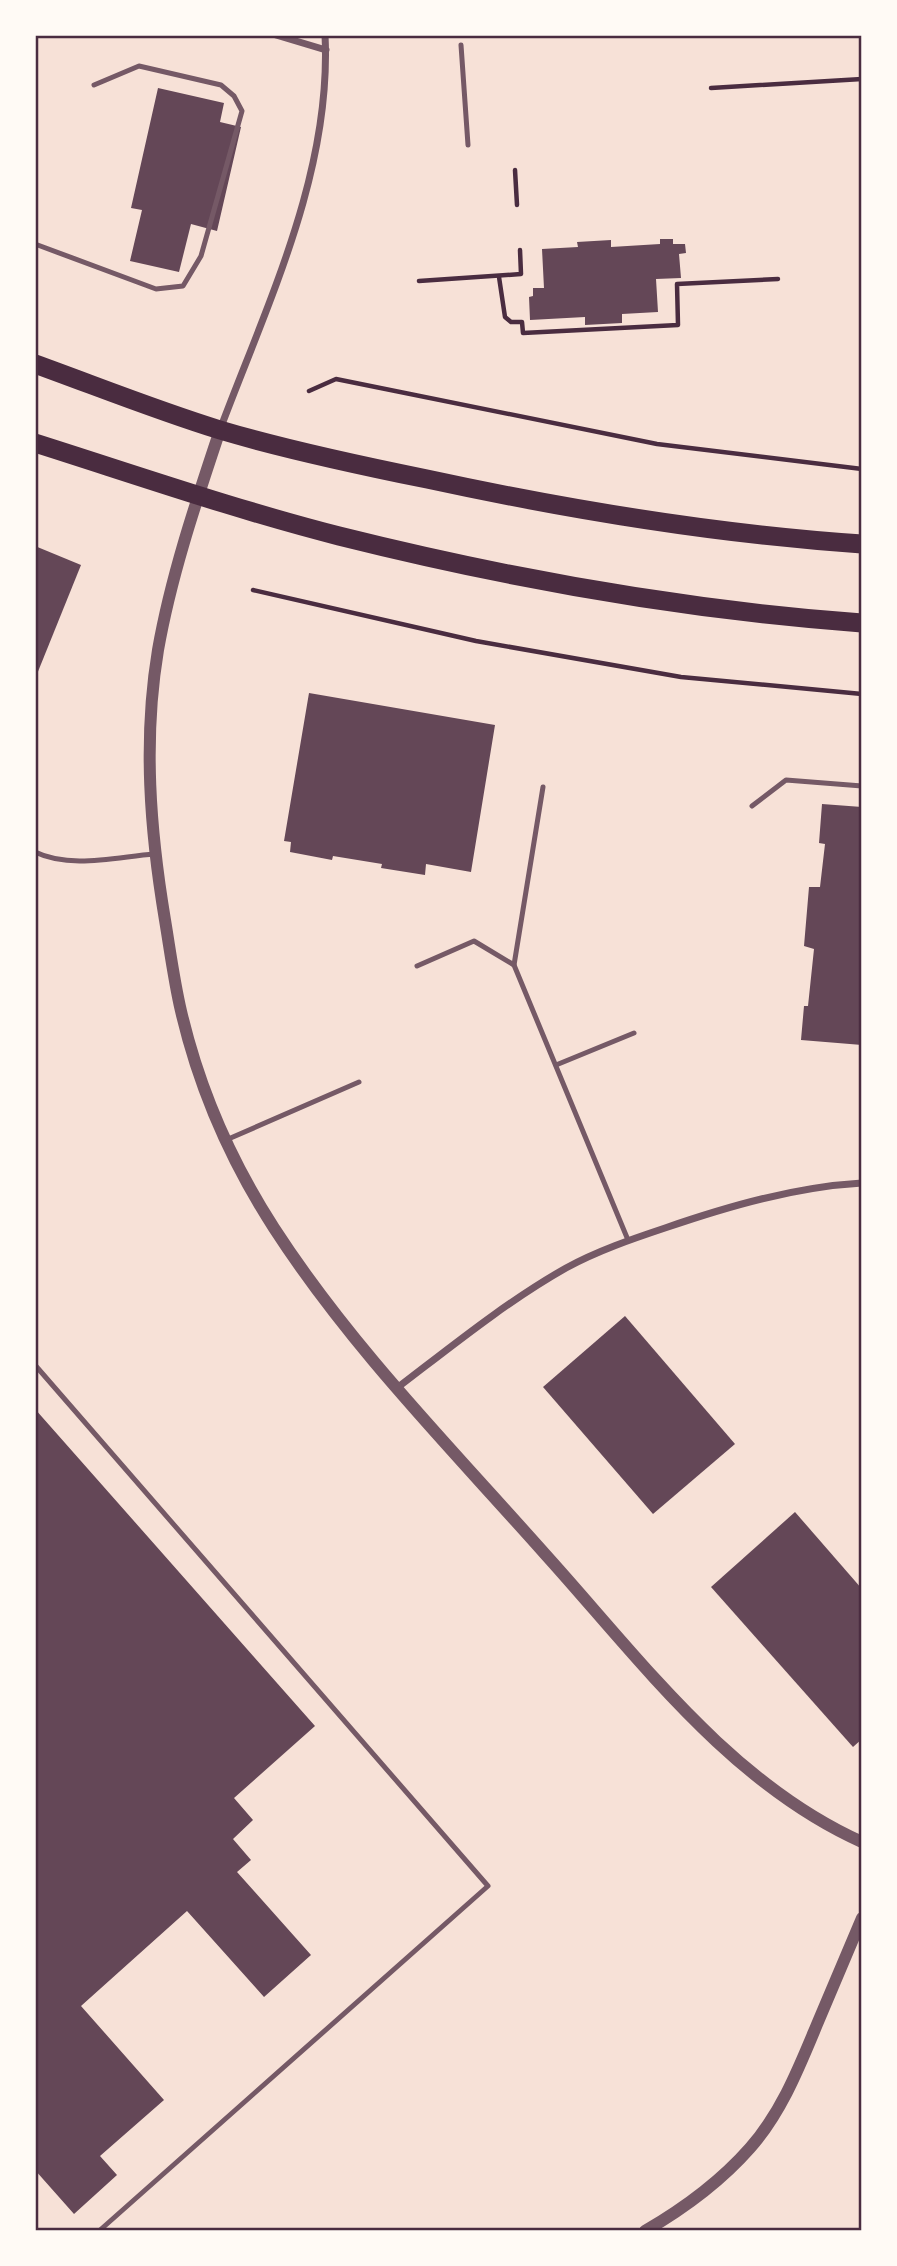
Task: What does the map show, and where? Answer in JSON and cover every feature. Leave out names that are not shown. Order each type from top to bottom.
[{"type":"highway","points":[[35,364],[220,430],[357,464],[509,497],[624,517],[792,539],[862,544]]},
{"type":"highway","points":[[35,443],[337,536],[539,581],[603,593],[783,617],[862,623]]},
{"type":"street","points":[[276,35],[326,50]]},
{"type":"street","points":[[325,35],[320,135],[297,224],[198,495],[158,648],[149,756],[154,854],[181,1012],[214,1114],[245,1179],[313,1285],[397,1388],[714,1740],[753,1774],[798,1807],[862,1842]]},
{"type":"street","points":[[397,1388],[510,1302],[568,1267],[628,1240],[737,1206],[796,1191],[862,1183]]},
{"type":"street","points":[[645,2231],[671,2216],[714,2182],[750,2148],[776,2112],[801,2063],[862,1918]]},
{"type":"lane","points":[[461,44],[468,145]]},
{"type":"lane","points":[[35,244],[156,289],[183,286],[201,256],[242,111],[234,96],[221,85],[139,66],[94,85]]},
{"type":"lane","points":[[752,806],[786,780],[862,786]]},
{"type":"lane","points":[[543,786],[514,965],[628,1240]]},
{"type":"lane","points":[[35,852],[50,859],[72,861],[154,854]]},
{"type":"lane","points":[[417,966],[474,941],[514,965]]},
{"type":"lane","points":[[556,1065],[634,1033]]},
{"type":"lane","points":[[226,1140],[359,1082]]},
{"type":"lane","points":[[35,1366],[488,1886],[99,2231]]},
{"type":"path","points":[[711,88],[862,79]]},
{"type":"path","points":[[515,170],[517,205]]},
{"type":"path","points":[[419,281],[521,274],[520,250]]},
{"type":"path","points":[[499,277],[505,317],[511,322],[522,322],[523,333],[678,325],[677,284],[778,279]]},
{"type":"path","points":[[309,391],[336,379],[657,444],[862,469]]},
{"type":"path","points":[[253,590],[476,641],[667,675],[862,694]]},
{"type":"building","points":[[158,88],[224,103],[220,122],[241,127],[217,231],[191,224],[179,272],[130,261],[142,210],[131,208]]},
{"type":"building","points":[[660,239],[673,239],[673,244],[685,244],[686,253],[679,254],[681,278],[656,279],[658,312],[622,314],[622,323],[585,325],[585,317],[530,320],[529,297],[533,296],[533,288],[544,288],[542,249],[578,247],[577,242],[611,240],[611,247],[660,244]]},
{"type":"building","points":[[35,546],[81,565],[35,679]]},
{"type":"building","points":[[309,693],[495,725],[471,872],[426,864],[425,875],[381,868],[382,864],[333,856],[332,860],[290,852],[291,842],[284,841]]},
{"type":"building","points":[[822,804],[862,807],[862,1045],[801,1040],[804,1006],[808,1006],[814,949],[804,946],[809,887],[820,887],[825,844],[819,843]]},
{"type":"building","points":[[625,1316],[735,1444],[653,1514],[543,1387]]},
{"type":"building","points":[[35,1409],[315,1726],[234,1798],[253,1820],[233,1839],[251,1860],[237,1872],[311,1955],[264,1997],[187,1911],[81,2006],[164,2100],[100,2156],[117,2175],[74,2214],[35,2170]]},
{"type":"building","points":[[795,1512],[862,1589],[862,1739],[853,1747],[711,1587]]}]
